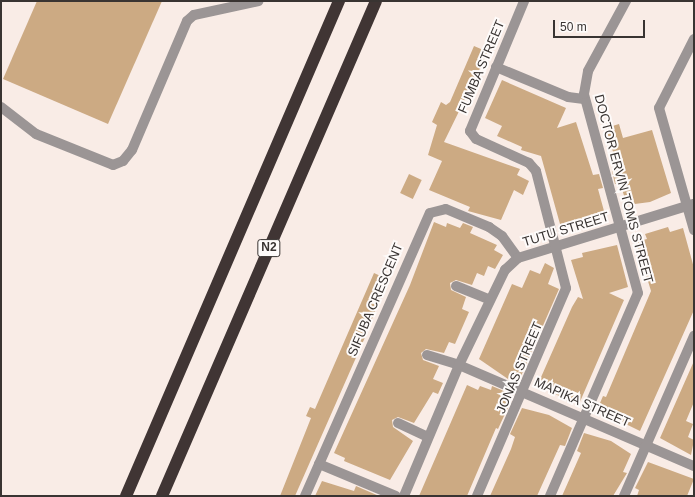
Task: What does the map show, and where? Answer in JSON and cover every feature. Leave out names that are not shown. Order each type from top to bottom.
[{"type":"highway","name":"N2","points":[[126,496],[340,1]]},
{"type":"highway","name":"N2","points":[[162,496],[376,1]]},
{"type":"street","points":[[1,107],[36,134],[113,165],[123,161],[132,150],[187,21],[194,15],[259,1]]},
{"type":"street","name":"FUMBA STREET","points":[[524,1],[471,124],[471,134],[479,141],[534,168],[558,246]]},
{"type":"street","name":"DOCTOR ERVIN TOMS STREET","points":[[550,496],[638,293],[622,226],[584,99],[588,71],[626,1]]},
{"type":"street","points":[[694,39],[659,108],[690,205],[694,230]]},
{"type":"street","points":[[496,66],[568,97],[584,99]]},
{"type":"street","name":"TUTU STREET","points":[[404,496],[488,299],[499,279],[518,258],[690,205]]},
{"type":"street","name":"SIFUBA CRESCENT","points":[[305,496],[430,213],[446,210],[489,226],[502,236],[518,258]]},
{"type":"street","name":"JONAS STREET","points":[[477,496],[524,392],[565,294],[567,283],[558,246]]},
{"type":"street","points":[[456,286],[488,299]]},
{"type":"street","points":[[624,496],[694,336]]},
{"type":"street","points":[[427,355],[459,365]]},
{"type":"street","name":"MAPIKA STREET","points":[[459,365],[584,417],[646,446],[694,466]]},
{"type":"street","points":[[398,423],[428,437]]},
{"type":"street","points":[[319,464],[396,496]]},
{"type":"building","points":[[37,1],[162,1],[108,124],[3,79]]},
{"type":"building","points":[[474,46],[488,52],[444,142],[520,169],[517,175],[529,181],[523,195],[514,190],[501,220],[468,211],[470,207],[429,190],[442,161],[428,155],[437,125],[432,122],[441,102],[446,105],[450,102]]},
{"type":"building","points":[[502,80],[566,108],[557,128],[576,122],[593,175],[599,174],[603,188],[598,189],[604,211],[593,214],[594,218],[560,224],[541,156],[521,150],[522,147],[497,136],[502,126],[485,118]]},
{"type":"building","points":[[619,124],[623,138],[652,130],[671,193],[650,202],[627,205],[620,183],[615,184],[612,171],[618,169],[606,128]]},
{"type":"building","points":[[409,174],[422,180],[413,199],[400,193]]},
{"type":"building","points":[[434,222],[446,227],[447,223],[460,228],[463,223],[473,227],[470,233],[497,245],[494,250],[503,255],[495,269],[488,266],[484,276],[477,273],[472,285],[456,280],[450,283],[451,290],[466,297],[462,309],[469,312],[455,344],[449,342],[444,353],[426,349],[421,353],[423,360],[439,366],[433,379],[443,383],[438,394],[433,392],[414,423],[398,417],[392,420],[393,427],[413,441],[390,480],[344,461],[345,458],[334,453],[410,285]]},
{"type":"building","points":[[668,227],[670,232],[683,228],[694,268],[694,310],[640,431],[597,410],[603,396],[606,397],[651,291],[636,242],[647,239],[645,234]]},
{"type":"building","points":[[617,245],[628,287],[609,293],[624,300],[579,404],[566,400],[538,384],[572,307],[578,297],[583,299],[571,260],[583,257],[582,253]]},
{"type":"building","points":[[545,263],[554,268],[548,284],[559,289],[521,376],[511,371],[508,379],[479,359],[512,284],[522,288],[530,270],[540,274]]},
{"type":"building","points":[[374,273],[387,279],[366,335],[295,496],[280,496],[311,418],[306,416],[310,407],[315,409]]},
{"type":"building","points":[[694,361],[694,402],[686,421],[693,424],[688,437],[694,440],[691,455],[660,438]]},
{"type":"building","points":[[467,385],[478,390],[480,386],[491,390],[492,386],[504,391],[500,399],[510,403],[498,429],[496,428],[467,496],[419,496]]},
{"type":"building","points":[[522,408],[549,415],[572,428],[565,446],[560,445],[537,496],[490,496],[511,449],[515,437],[510,434]]},
{"type":"building","points":[[584,433],[611,441],[631,454],[623,472],[627,473],[613,496],[562,496],[581,453],[577,451]]},
{"type":"building","points":[[648,462],[694,479],[687,496],[637,496],[639,490],[635,488]]},
{"type":"building","points":[[322,481],[354,491],[356,486],[379,496],[315,496]]}]
